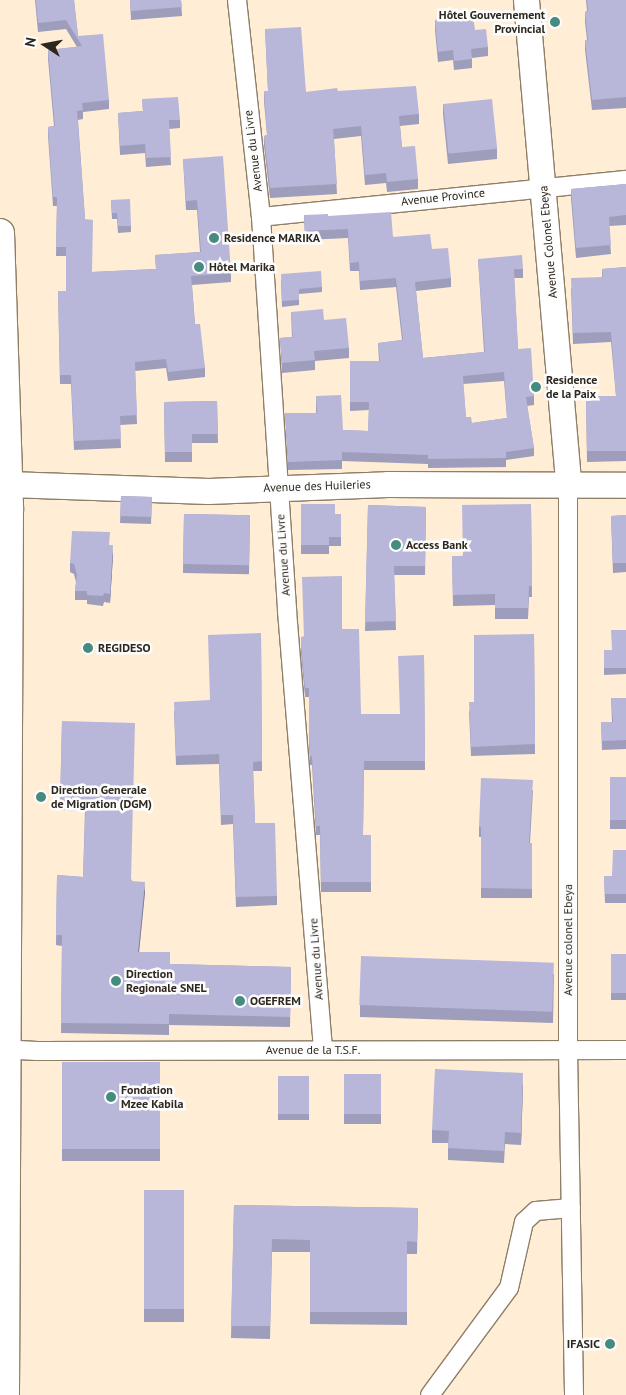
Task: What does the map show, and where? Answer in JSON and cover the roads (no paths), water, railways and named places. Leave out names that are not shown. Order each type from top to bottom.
[{"type":"main road","name":"Avenue Colonel Ebeya","points":[[526,0],[568,484]]},
{"type":"main road","points":[[0,234],[8,484],[8,866],[3,1050],[5,1395]]},
{"type":"main road","name":"Avenue des Huileries","points":[[8,484],[208,490],[387,484],[626,485]]},
{"type":"street","name":"Avenue du Livre","points":[[237,0],[261,217],[278,487],[323,1050]]},
{"type":"street","name":"Avenue Province","points":[[261,217],[626,180]]},
{"type":"street","name":"Avenue colonel Ebeya","points":[[568,484],[568,1050],[574,1395]]},
{"type":"street","name":"Avenue de la T.S.F.","points":[[3,1050],[626,1050]]},
{"type":"street","points":[[430,1395],[508,1288],[516,1265],[524,1222],[536,1211],[571,1208]]},
{"type":"place","name":"Hôtel Gouvernement Provincial","points":[[555,22]]},
{"type":"place","name":"Residence MARIKA","points":[[214,238]]},
{"type":"place","name":"Hôtel Marika","points":[[199,267]]},
{"type":"place","name":"Residence de la Paix","points":[[536,387]]},
{"type":"place","name":"Access Bank","points":[[396,545]]},
{"type":"place","name":"REGIDESO","points":[[88,648]]},
{"type":"place","name":"Direction Generale de Migration (DGM)","points":[[41,797]]},
{"type":"place","name":"Direction Regionale SNEL","points":[[116,981]]},
{"type":"place","name":"OGEFREM","points":[[240,1001]]},
{"type":"place","name":"Fondation Mzee Kabila","points":[[111,1097]]},
{"type":"place","name":"IFASIC","points":[[610,1344]]}]
